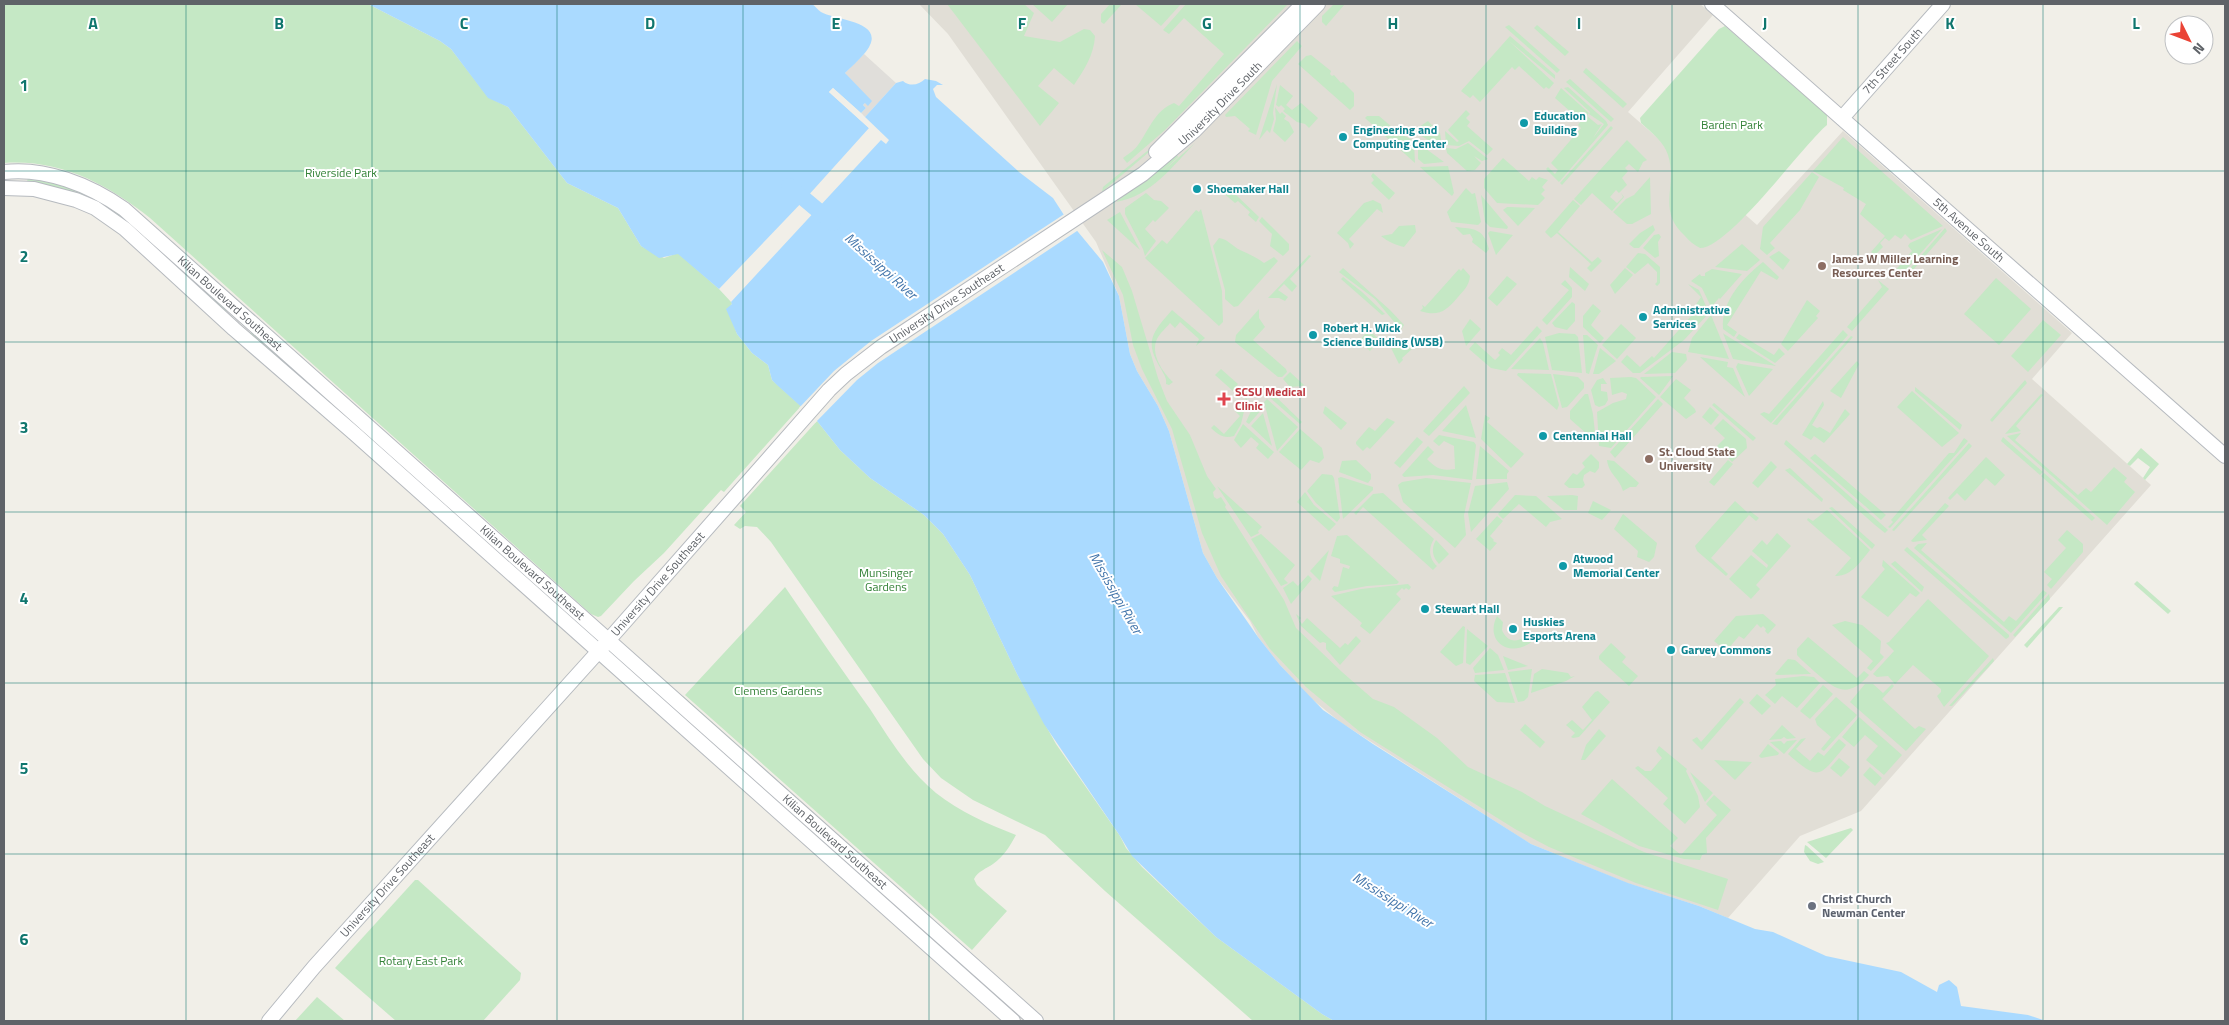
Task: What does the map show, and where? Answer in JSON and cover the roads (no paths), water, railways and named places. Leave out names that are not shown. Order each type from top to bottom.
[{"type":"street","name":"University Drive South","points":[[1114,192],[1186,124],[1303,4]]},
{"type":"street","name":"University Drive South","points":[[1097,204],[1143,174],[1187,137],[1318,4]]},
{"type":"street","name":"5th Avenue South","points":[[1712,4],[2225,456]]},
{"type":"street","name":"7th Street South","points":[[1842,118],[1943,4]]},
{"type":"street","name":"Kilian Boulevard Southeast","points":[[4,172],[31,172],[76,183],[108,198],[124,209],[1036,1021]]},
{"type":"street","name":"Kilian Boulevard Southeast","points":[[4,188],[34,189],[76,200],[95,208],[126,229],[234,329],[1013,1021]]},
{"type":"street","name":"University Drive Southeast","points":[[269,1021],[314,968],[598,652],[829,390],[864,360],[1097,204]]},
{"type":"water","points":[[368,4],[812,4],[828,15],[859,24],[867,29],[871,35],[871,43],[864,54],[845,73],[872,101],[868,106],[865,103],[863,105],[866,108],[861,113],[833,88],[829,92],[869,128],[806,198],[719,289],[678,254],[659,258],[641,246],[618,208],[567,183],[508,107],[488,98],[451,49],[440,41]]},
{"type":"water","points":[[925,79],[936,81],[943,85],[937,85],[933,89],[936,97],[1019,172],[1053,198],[1064,215],[1103,262],[1119,296],[1130,354],[1169,431],[1203,553],[1217,578],[1258,637],[1280,665],[1323,710],[1373,744],[1531,844],[1628,883],[1699,906],[1755,929],[1773,932],[1826,956],[1901,972],[1937,992],[1939,985],[1949,980],[1957,987],[1961,1006],[2028,1015],[2046,1021],[1334,1021],[1216,937],[1132,856],[1044,724],[1017,674],[970,575],[943,534],[924,515],[870,478],[840,450],[817,421],[772,380],[768,365],[752,353],[737,334],[726,309],[881,140],[886,144],[889,140],[865,117],[896,83],[903,81],[914,84],[920,83]]},
{"type":"waterway","name":"Mississippi River","points":[[789,186],[833,223]]},
{"type":"place","name":"Education Building","points":[[1524,123]]},
{"type":"place","name":"Engineering and Computing Center","points":[[1343,137]]},
{"type":"place","name":"Shoemaker Hall","points":[[1197,189]]},
{"type":"place","name":"James W Miller Learning Resources Center","points":[[1822,266]]},
{"type":"place","name":"Administrative Services","points":[[1643,317]]},
{"type":"place","name":"Robert H. Wick Science Building (WSB)","points":[[1313,335]]},
{"type":"place","name":"SCSU Medical Clinic","points":[[1224,399]]},
{"type":"place","name":"Centennial Hall","points":[[1543,436]]},
{"type":"place","name":"St. Cloud State University","points":[[1649,459]]},
{"type":"place","name":"Atwood Memorial Center","points":[[1563,566]]},
{"type":"place","name":"Stewart Hall","points":[[1425,609]]},
{"type":"place","name":"Huskies Esports Arena","points":[[1513,629]]},
{"type":"place","name":"Garvey Commons","points":[[1671,650]]},
{"type":"place","name":"Christ Church Newman Center","points":[[1812,906]]},
{"type":"park label","name":"Barden Park","points":[[1732,125]]},
{"type":"park label","name":"Riverside Park","points":[[341,173]]},
{"type":"park label","name":"Munsinger Gardens","points":[[886,580]]},
{"type":"park label","name":"Clemens Gardens","points":[[778,691]]},
{"type":"park label","name":"Rotary East Park","points":[[421,961]]}]
